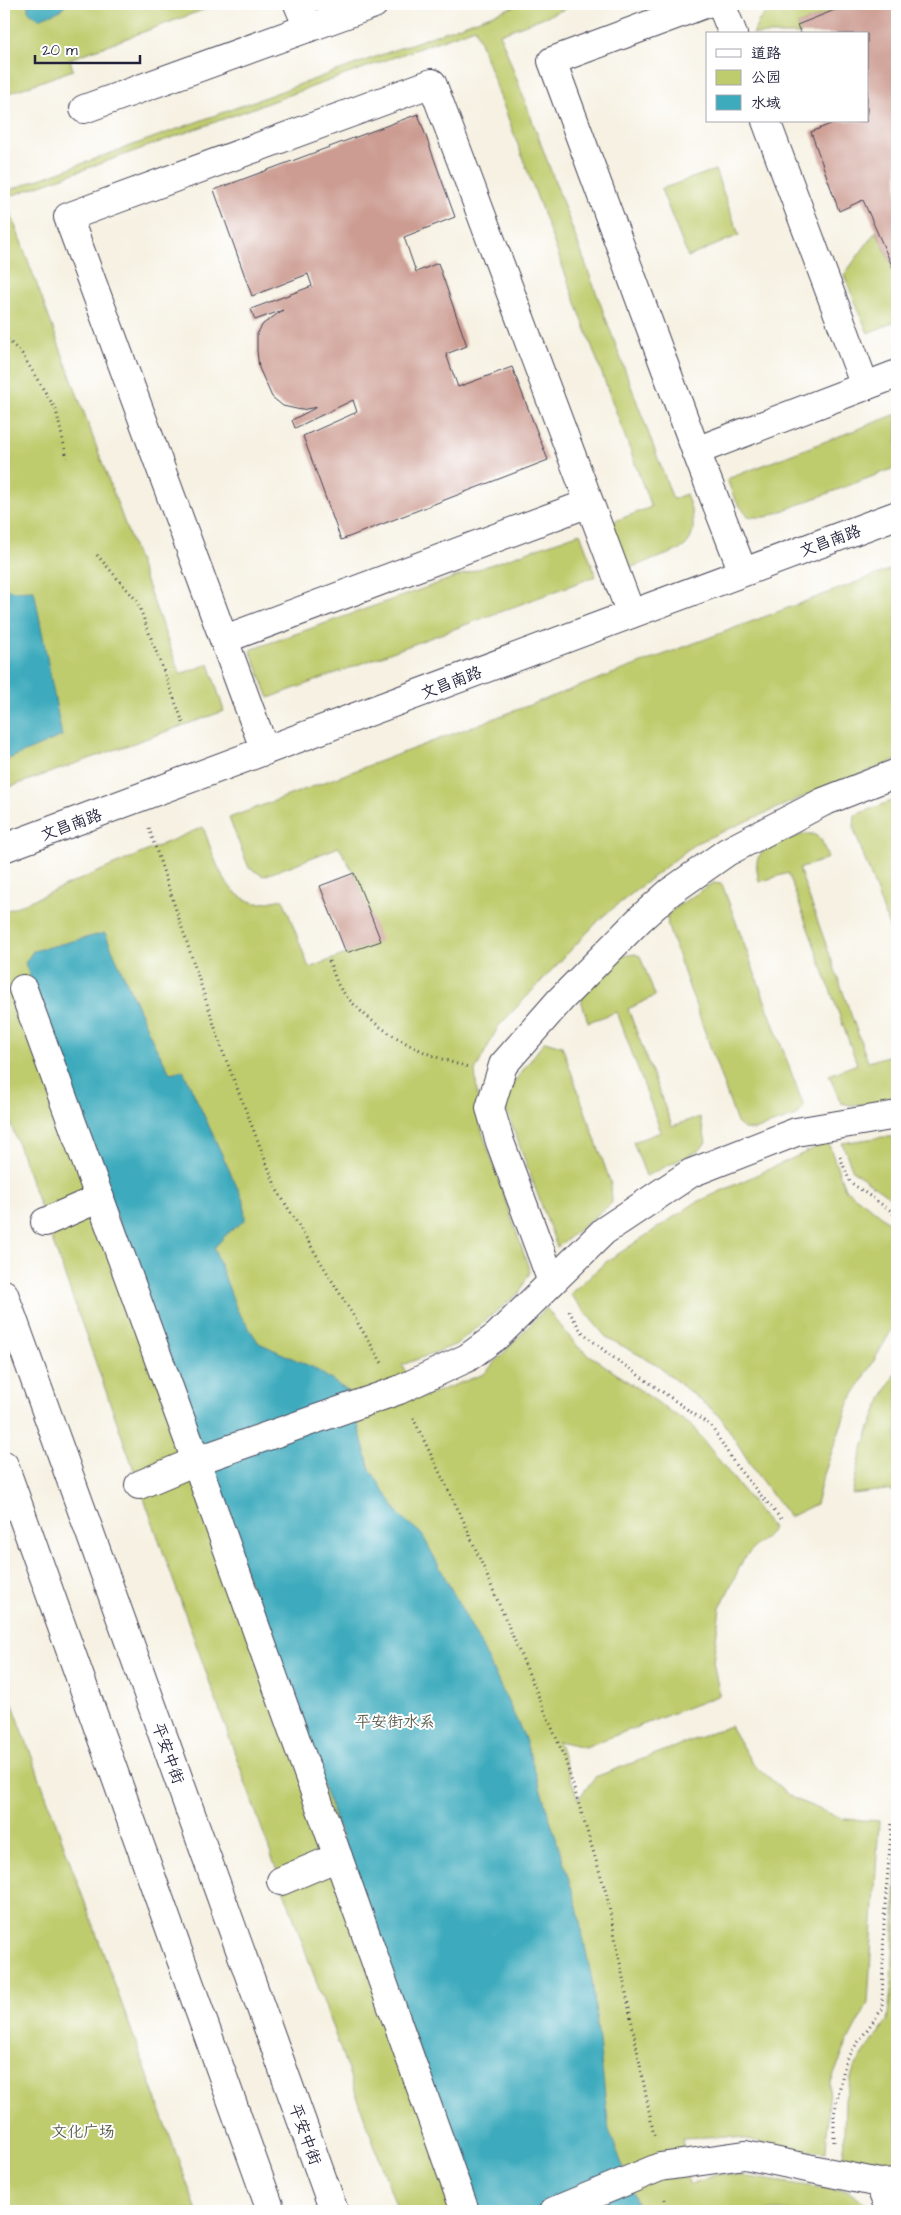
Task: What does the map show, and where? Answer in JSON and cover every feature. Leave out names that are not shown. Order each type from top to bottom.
[{"type":"street","points":[[84,108],[303,16],[374,4]]},
{"type":"street","points":[[704,4],[552,61],[696,451],[743,572]]},
{"type":"street","points":[[722,4],[732,32]]},
{"type":"street","points":[[265,751],[68,218],[432,83],[631,614]]},
{"type":"street","points":[[766,122],[865,386]]},
{"type":"street","points":[[696,451],[897,374]]},
{"type":"street","points":[[225,639],[589,503]]},
{"type":"street","name":"文昌南路","points":[[4,848],[140,799],[897,515]]},
{"type":"street","points":[[552,1282],[490,1108],[503,1066],[561,999],[641,918],[670,892],[727,852],[823,802],[897,773]]},
{"type":"street","points":[[23,989],[196,1461],[465,2211]]},
{"type":"street","points":[[139,1485],[196,1461],[399,1390],[467,1358],[497,1336],[604,1231],[691,1173],[796,1132],[897,1115]]},
{"type":"street","points":[[46,1222],[100,1198]]},
{"type":"street","name":"平安中街","points":[[4,1294],[334,2211]]},
{"type":"street","points":[[4,1465],[271,2211]]},
{"type":"street","points":[[280,1881],[338,1857]]},
{"type":"street","points":[[554,2211],[660,2167],[746,2155],[888,2182],[890,2211]]},
{"type":"path","points":[[4,336],[22,354],[56,410],[67,458]]},
{"type":"path","points":[[97,555],[137,602],[184,725]]},
{"type":"path","points":[[140,799],[223,1052],[277,1190],[399,1390],[464,1522],[564,1756],[606,1896],[643,2071],[668,2211]]},
{"type":"path","points":[[329,960],[342,991],[381,1029],[451,1063],[500,1074]]},
{"type":"path","points":[[829,1126],[850,1182],[891,1211],[897,1218]]},
{"type":"path","points":[[552,1282],[581,1331],[607,1353],[711,1426],[736,1466],[782,1520]]},
{"type":"path","points":[[835,2172],[834,2116],[846,2059],[882,2009],[884,1918],[892,1821]]},
{"type":"green space","points":[[4,4],[219,4],[70,59],[73,70],[4,95]]},
{"type":"green space","points":[[521,4],[578,4],[500,34],[673,499],[686,494],[693,521],[692,534],[689,541],[675,552],[626,569],[607,524],[651,507],[475,28],[5,198],[180,674],[209,664],[224,711],[4,789],[4,192]]},
{"type":"green space","points":[[774,4],[850,4],[797,25],[800,32],[754,32],[759,20]]},
{"type":"green space","points":[[715,170],[739,235],[688,257],[661,189]]},
{"type":"green space","points":[[876,231],[897,277],[897,321],[868,333],[844,275]]},
{"type":"green space","points":[[897,414],[897,467],[766,517],[749,517],[735,500],[727,479]]},
{"type":"green space","points":[[580,533],[596,576],[269,698],[250,650]]},
{"type":"green space","name":"平安街水系","points":[[897,567],[897,760],[812,793],[696,843],[602,917],[498,1027],[475,1071],[480,1125],[530,1272],[519,1293],[455,1345],[402,1365],[420,1398],[484,1374],[546,1308],[578,1347],[693,1427],[773,1529],[744,1558],[720,1608],[713,1662],[720,1695],[585,1747],[558,1741],[578,1799],[595,1777],[730,1726],[752,1763],[794,1799],[844,1819],[879,1821],[868,2003],[848,2041],[830,2084],[826,2152],[769,2145],[729,2136],[682,2138],[689,2185],[718,2174],[742,2176],[849,2192],[873,2208],[874,2211],[398,2211],[4,1105],[4,912],[203,827],[221,873],[235,892],[244,899],[256,903],[283,899],[309,968],[380,941],[354,873],[339,847],[264,876],[249,868],[229,818]]},
{"type":"green space","points":[[897,799],[897,949],[854,829],[855,815]]},
{"type":"green space","points":[[804,834],[813,834],[821,839],[828,858],[799,869],[868,1062],[897,1053],[897,1102],[850,1105],[841,1103],[829,1075],[857,1064],[788,873],[759,882],[757,864],[761,854],[779,843]]},
{"type":"green space","points":[[713,883],[722,884],[804,1107],[797,1116],[754,1130],[744,1129],[737,1123],[668,927],[667,916],[675,908]]},
{"type":"green space","points":[[635,954],[640,956],[655,996],[628,1009],[672,1126],[700,1117],[706,1142],[700,1150],[646,1176],[633,1142],[661,1132],[617,1012],[588,1022],[582,1003],[582,994],[622,956]]},
{"type":"green space","points":[[545,1041],[562,1046],[611,1184],[612,1203],[557,1247],[502,1098]]},
{"type":"green space","points":[[883,1137],[897,1137],[897,1202],[853,1171],[842,1143]]},
{"type":"green space","points":[[828,1142],[845,1189],[877,1212],[897,1231],[897,1321],[849,1403],[822,1480],[816,1504],[789,1517],[756,1473],[720,1416],[654,1363],[606,1337],[570,1294],[606,1262],[695,1203]]},
{"type":"green space","points":[[897,1370],[897,1492],[886,1490],[852,1494],[859,1461],[869,1430]]},
{"type":"green space","name":"文化广场","points":[[4,1680],[197,2211],[4,2211]]},
{"type":"green space","points":[[897,1850],[897,2161],[843,2162],[845,2099],[854,2068],[887,2021],[892,1984]]},
{"type":"water","points":[[28,4],[66,4],[59,11],[39,19],[28,11]]},
{"type":"water","points":[[4,587],[11,591],[34,590],[62,736],[4,761]]},
{"type":"water","points":[[105,933],[154,1044],[170,1073],[183,1070],[244,1202],[245,1220],[227,1234],[214,1248],[237,1310],[259,1343],[314,1368],[349,1392],[370,1469],[400,1516],[422,1534],[482,1647],[524,1736],[576,1902],[592,1980],[609,2130],[640,2211],[477,2211],[25,963],[33,951]]},
{"type":"building","points":[[850,4],[897,4],[897,277],[863,200],[839,211],[811,132],[836,122],[868,122],[868,32],[800,32],[797,25]]},
{"type":"building","points":[[418,114],[455,217],[404,237],[416,272],[438,263],[467,346],[446,354],[458,387],[512,367],[548,460],[341,540],[303,436],[357,412],[353,400],[295,428],[292,420],[317,407],[301,410],[283,406],[272,397],[259,368],[257,351],[257,334],[263,324],[283,310],[255,320],[251,309],[312,286],[308,274],[252,296],[214,190]]},
{"type":"building","points":[[354,873],[381,941],[346,953],[320,886]]}]
